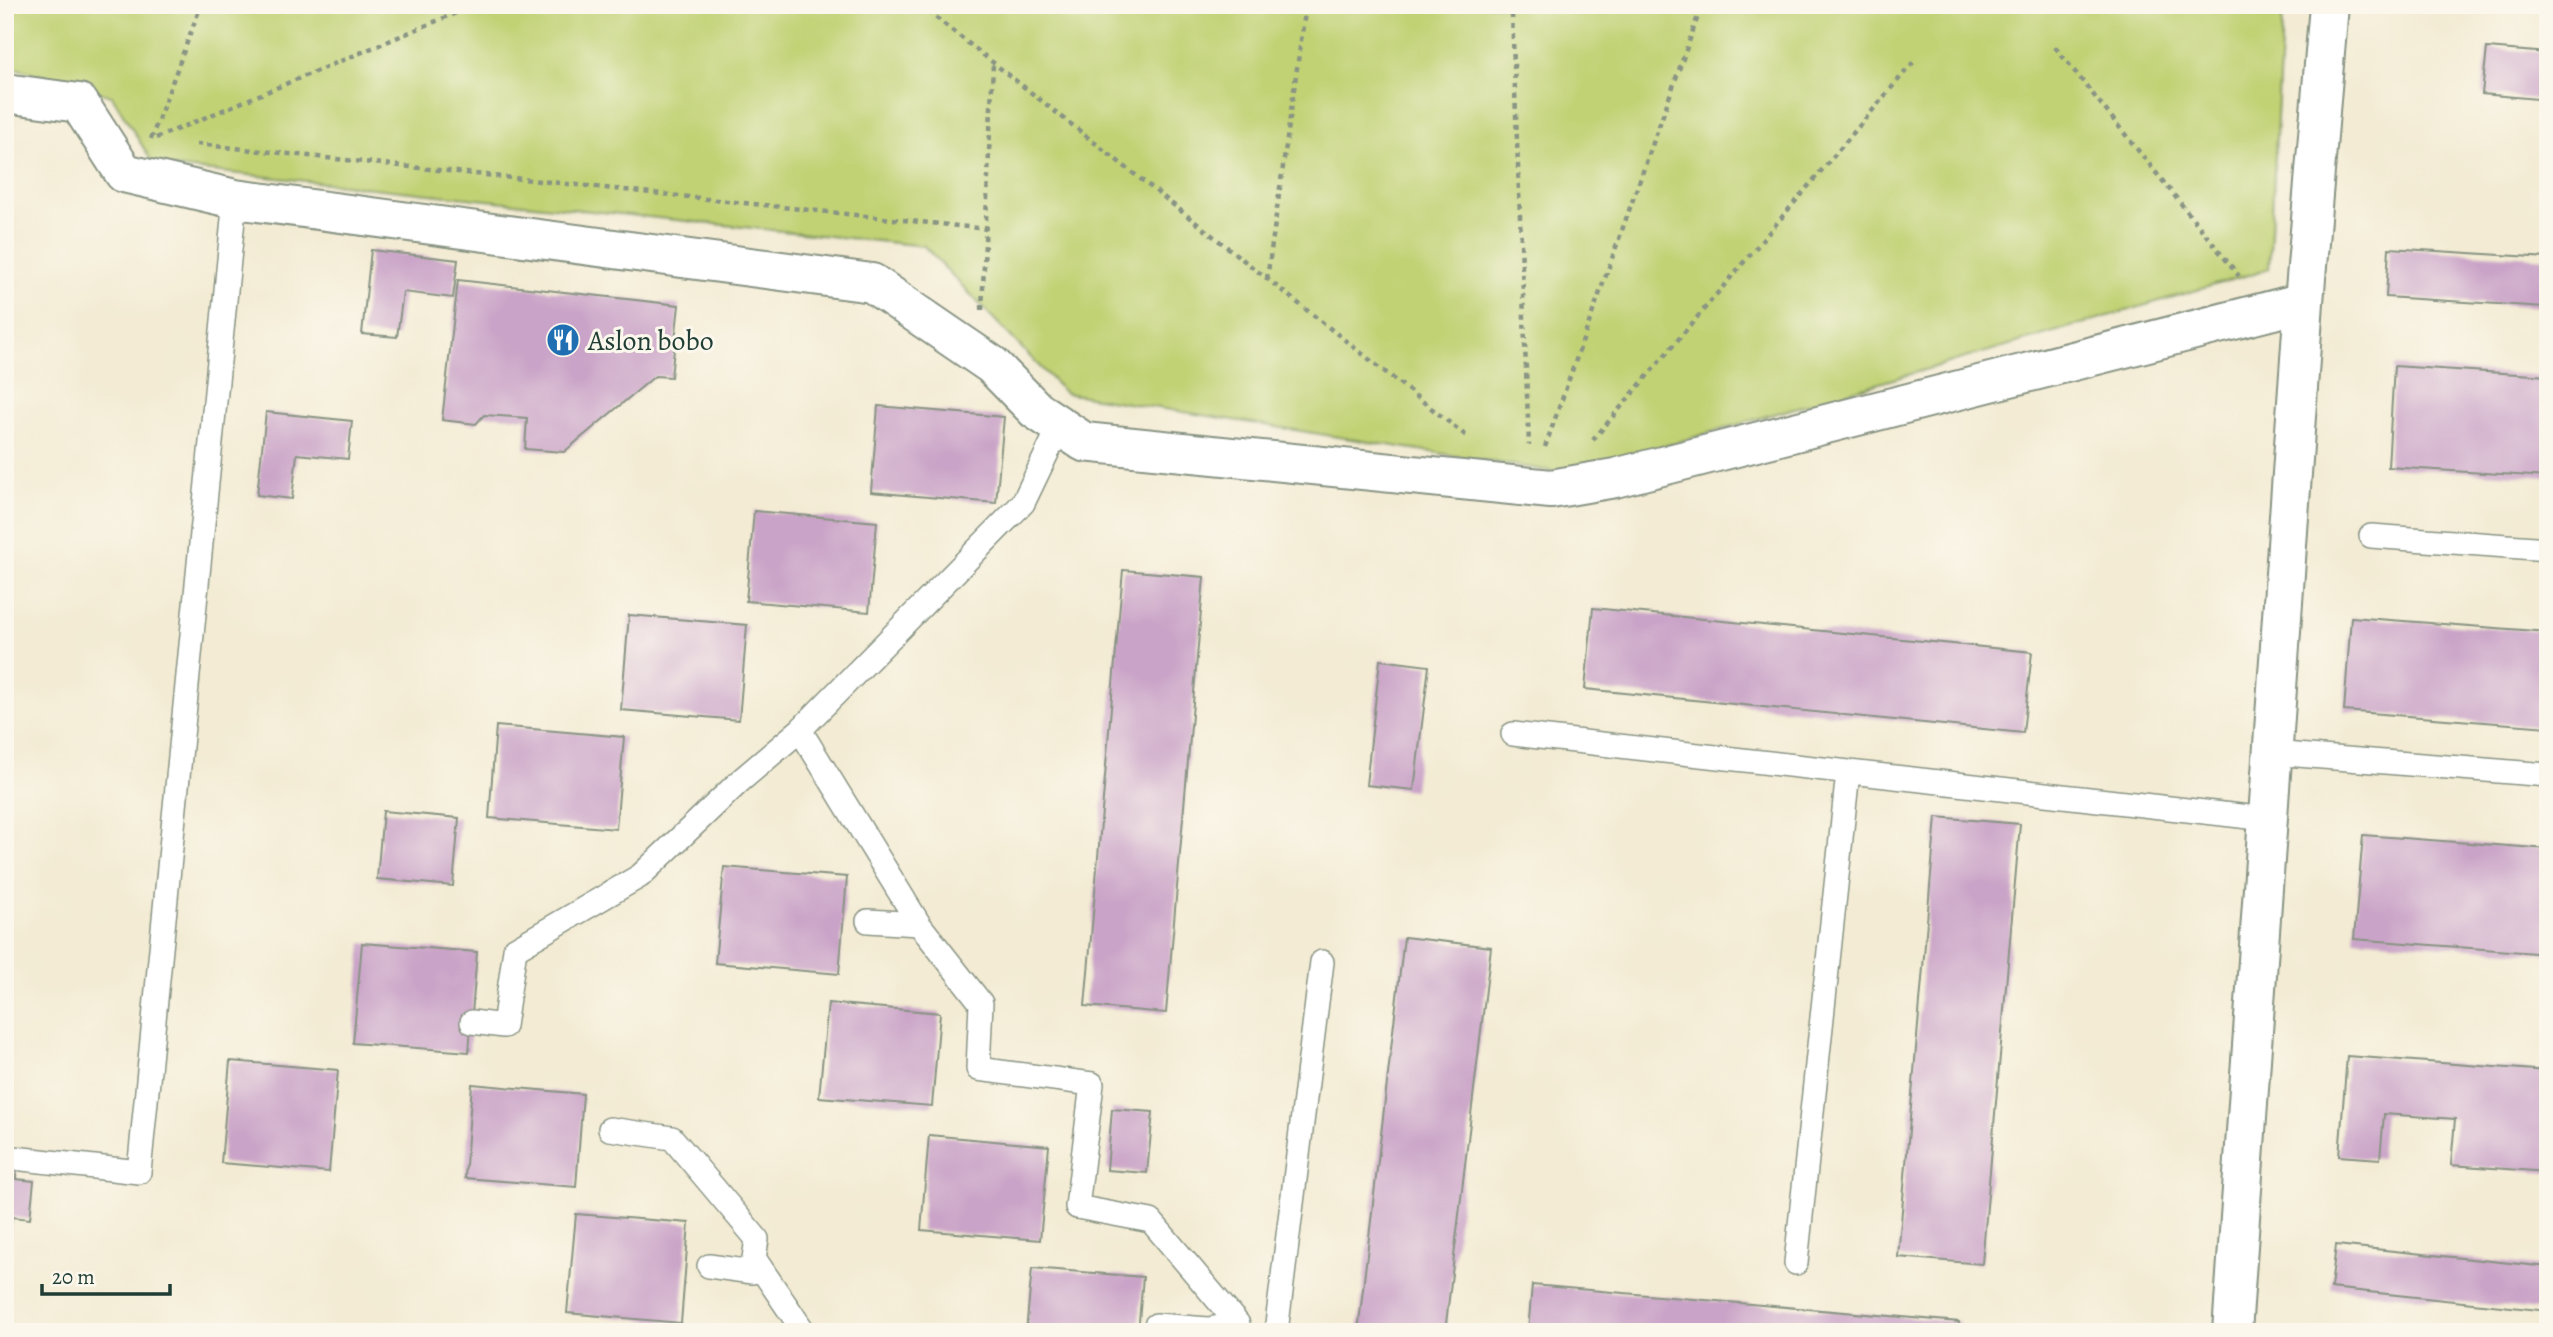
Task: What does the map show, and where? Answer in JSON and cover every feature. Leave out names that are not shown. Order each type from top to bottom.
[{"type":"street","points":[[2232,1332],[2304,302],[2329,5]]},
{"type":"street","points":[[5,93],[79,103],[124,173],[235,199],[872,283],[992,365],[1035,410],[1084,442],[1541,488],[1615,478],[2304,302]]},
{"type":"lane","points":[[5,1157],[139,1172],[235,199]]},
{"type":"lane","points":[[471,1022],[504,1026],[515,949],[640,876],[740,781],[800,730],[1023,503],[1060,426]]},
{"type":"lane","points":[[2371,536],[2548,548]]},
{"type":"lane","points":[[800,730],[919,924],[981,1003],[978,1069],[1092,1084],[1077,1208],[1151,1221],[1245,1328]]},
{"type":"lane","points":[[1513,734],[2267,819]]},
{"type":"lane","points":[[2272,753],[2548,775]]},
{"type":"lane","points":[[1796,1262],[1849,772]]},
{"type":"lane","points":[[868,921],[919,924]]},
{"type":"lane","points":[[1276,1332],[1322,962]]},
{"type":"lane","points":[[611,1129],[672,1138],[757,1239],[752,1272],[709,1266]]},
{"type":"lane","points":[[754,1258],[804,1332]]},
{"type":"lane","points":[[1156,1325],[1208,1329],[1245,1328]]},
{"type":"path","points":[[151,139],[201,5]]},
{"type":"path","points":[[151,139],[475,5]]},
{"type":"path","points":[[920,5],[1476,444]]},
{"type":"path","points":[[1267,279],[1306,5]]},
{"type":"path","points":[[1541,488],[1702,5]]},
{"type":"path","points":[[1512,14],[1541,488]]},
{"type":"path","points":[[2055,47],[2267,311]]},
{"type":"path","points":[[1541,488],[1916,59]]},
{"type":"path","points":[[980,357],[993,63]]},
{"type":"path","points":[[151,139],[165,141]]},
{"type":"path","points":[[193,144],[986,229]]},
{"type":"green space","points":[[5,5],[2283,5],[2269,269],[1569,474],[1065,393],[924,246],[154,165],[112,96],[5,65]]},
{"type":"building","points":[[2487,48],[2548,53],[2548,100],[2482,94]]},
{"type":"building","points":[[2389,248],[2548,258],[2545,307],[2386,297]]},
{"type":"building","points":[[371,250],[458,260],[453,298],[403,292],[397,337],[362,334]]},
{"type":"building","name":"Aslon bobo","points":[[458,280],[679,305],[671,377],[655,376],[564,452],[525,449],[527,418],[484,415],[476,424],[442,420]]},
{"type":"building","points":[[2394,366],[2548,376],[2548,477],[2388,467]]},
{"type":"building","points":[[878,406],[1004,417],[996,503],[871,492]]},
{"type":"building","points":[[266,412],[352,421],[348,459],[297,454],[292,499],[257,495]]},
{"type":"building","points":[[754,511],[877,522],[869,612],[746,601]]},
{"type":"building","points":[[1123,570],[1204,577],[1166,1013],[1085,1006]]},
{"type":"building","points":[[1593,608],[2032,652],[2023,733],[1585,689]]},
{"type":"building","points":[[629,615],[747,625],[739,720],[621,710]]},
{"type":"building","points":[[2351,617],[2548,632],[2548,727],[2344,711]]},
{"type":"building","points":[[1380,660],[1429,666],[1414,790],[1366,785]]},
{"type":"building","points":[[496,726],[624,737],[616,829],[489,818]]},
{"type":"building","points":[[383,811],[459,818],[453,886],[377,879]]},
{"type":"building","points":[[1936,817],[2020,824],[1982,1264],[1898,1257]]},
{"type":"building","points":[[2363,835],[2548,849],[2548,954],[2354,939]]},
{"type":"building","points":[[724,867],[847,877],[839,974],[715,963]]},
{"type":"building","points":[[1404,937],[1491,947],[1445,1332],[1358,1332]]},
{"type":"building","points":[[362,943],[477,952],[469,1052],[353,1043]]},
{"type":"building","points":[[828,1003],[940,1013],[932,1106],[819,1097]]},
{"type":"building","points":[[2347,1056],[2548,1071],[2548,1172],[2451,1165],[2455,1119],[2384,1114],[2380,1159],[2339,1156]]},
{"type":"building","points":[[230,1061],[338,1070],[329,1172],[221,1163]]},
{"type":"building","points":[[472,1084],[583,1094],[576,1187],[465,1178]]},
{"type":"building","points":[[1112,1109],[1153,1112],[1147,1173],[1107,1170]]},
{"type":"building","points":[[929,1135],[1049,1146],[1040,1240],[921,1230]]},
{"type":"building","points":[[5,1163],[17,1165],[16,1179],[34,1181],[30,1219],[12,1217],[7,1263]]},
{"type":"building","points":[[576,1214],[689,1223],[681,1323],[567,1313]]},
{"type":"building","points":[[2336,1245],[2548,1267],[2548,1311],[2331,1288]]},
{"type":"building","points":[[1032,1268],[1143,1277],[1138,1332],[1026,1332]]},
{"type":"building","points":[[1532,1285],[1959,1322],[1958,1332],[1528,1332]]},
{"type":"place","name":"Aslon bobo","points":[[563,340]]}]
